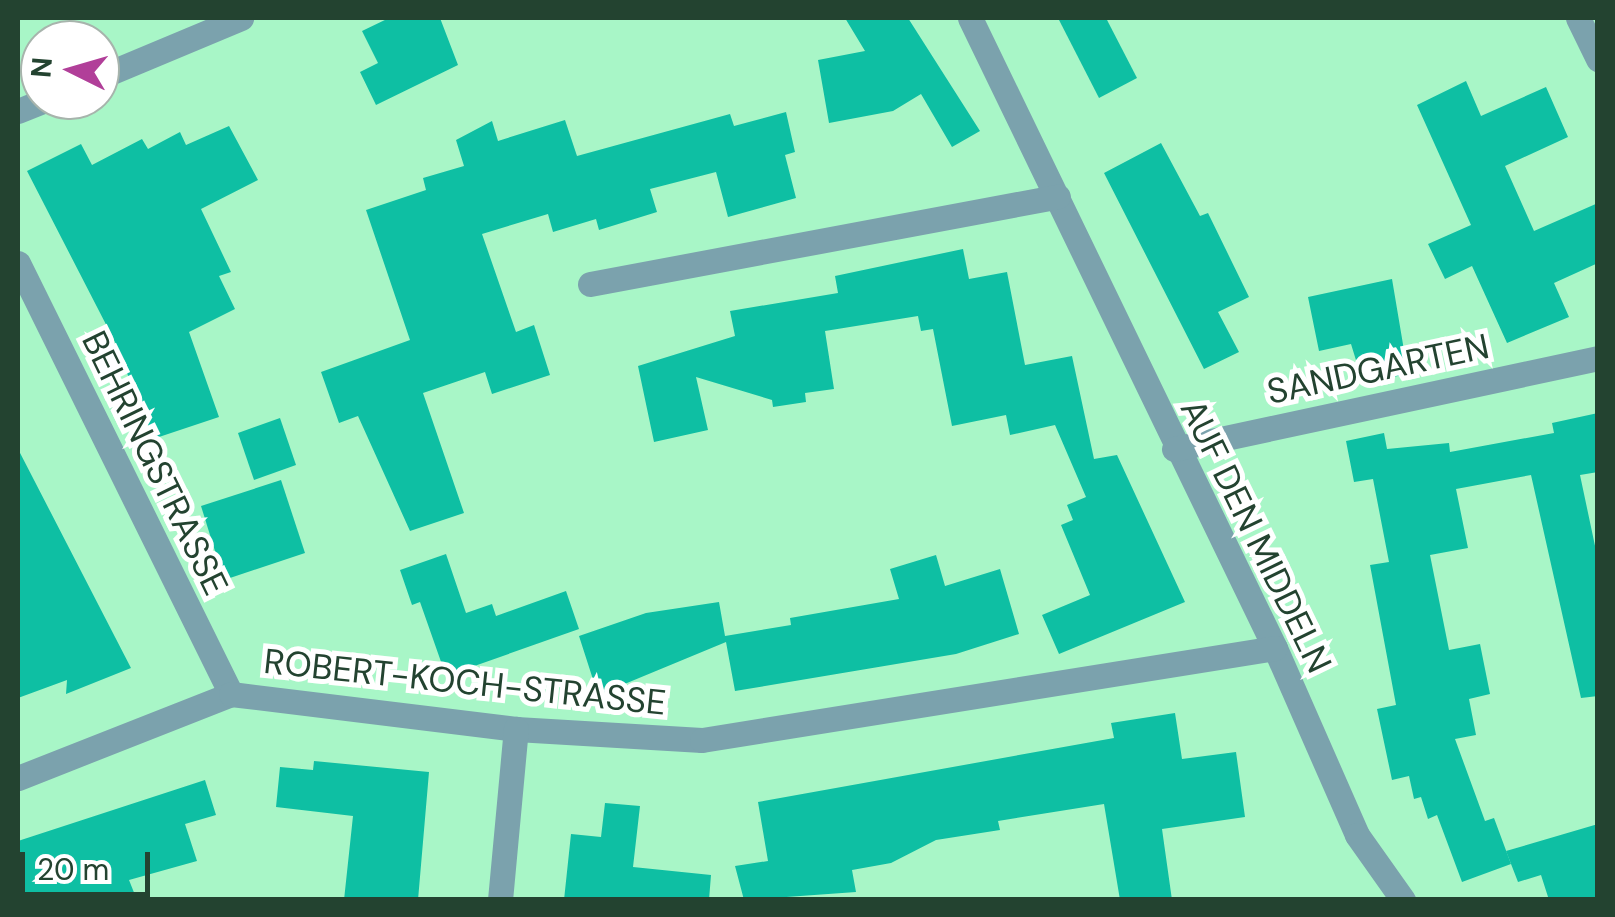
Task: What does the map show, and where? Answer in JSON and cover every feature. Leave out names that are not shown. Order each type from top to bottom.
[{"type":"street","points":[[120,69],[241,18]]},
{"type":"street","name":"AUF DEN MIDDELN","points":[[970,18],[1058,196],[1174,449],[1275,648],[1357,835],[1402,900]]},
{"type":"street","points":[[1578,18],[1598,59]]},
{"type":"street","points":[[590,284],[1058,196]]},
{"type":"street","name":"BEHRINGSTRASSE","points":[[18,264],[231,694]]},
{"type":"street","name":"SANDGARTEN","points":[[1174,449],[1598,358]]},
{"type":"street","name":"ROBERT-KOCH-STRASSE","points":[[18,778],[231,694],[516,730],[702,740],[1275,648]]},
{"type":"street","points":[[500,900],[516,730]]},
{"type":"building","points":[[389,18],[440,18],[458,65],[376,105],[360,72],[378,63],[362,31]]},
{"type":"building","points":[[845,18],[908,18],[980,131],[952,147],[921,94],[893,111],[829,123],[818,60],[865,51]]},
{"type":"building","points":[[1058,18],[1106,18],[1137,78],[1099,98]]},
{"type":"building","points":[[1466,81],[1481,116],[1546,87],[1568,137],[1505,166],[1534,231],[1598,203],[1598,263],[1554,283],[1569,317],[1507,343],[1472,266],[1445,279],[1428,244],[1471,225],[1417,105]]},
{"type":"building","points":[[786,112],[795,152],[785,155],[796,198],[728,217],[716,172],[650,189],[657,212],[599,230],[596,219],[553,232],[548,214],[482,234],[516,332],[534,325],[550,375],[492,394],[485,372],[423,393],[464,513],[410,531],[358,416],[339,423],[321,372],[410,340],[366,210],[426,190],[423,178],[464,166],[456,140],[492,121],[498,141],[565,120],[577,156],[730,114],[734,126]]},
{"type":"building","points":[[229,126],[258,180],[201,209],[231,272],[219,276],[235,309],[189,332],[219,417],[153,439],[114,340],[27,171],[81,144],[92,165],[142,139],[148,149],[180,132],[186,145]]},
{"type":"building","points":[[1161,143],[1200,216],[1208,213],[1249,297],[1218,312],[1239,352],[1204,369],[1104,173]]},
{"type":"building","points":[[963,249],[969,279],[1007,272],[1025,365],[1072,356],[1094,459],[1117,455],[1185,602],[1059,654],[1042,615],[1090,595],[1061,525],[1073,520],[1067,505],[1086,497],[1055,425],[1010,435],[1006,415],[952,426],[933,329],[921,331],[918,316],[825,331],[834,389],[805,393],[806,402],[773,407],[772,400],[696,377],[708,430],[654,442],[638,366],[735,336],[730,311],[838,293],[835,276]]},
{"type":"building","points":[[1392,279],[1408,374],[1363,383],[1351,344],[1319,351],[1308,297]]},
{"type":"building","points":[[1598,413],[1598,472],[1580,475],[1598,560],[1598,696],[1581,698],[1531,475],[1456,489],[1468,548],[1430,555],[1449,650],[1480,644],[1490,694],[1469,699],[1476,735],[1455,739],[1485,821],[1494,818],[1511,864],[1462,882],[1437,815],[1428,819],[1421,797],[1414,799],[1409,776],[1392,780],[1377,709],[1396,705],[1370,565],[1389,562],[1373,479],[1354,482],[1346,441],[1384,433],[1387,449],[1449,443],[1450,452],[1554,433],[1552,423]]},
{"type":"building","points":[[280,418],[296,465],[254,480],[238,433]]},
{"type":"building","points":[[18,449],[131,668],[66,694],[67,680],[18,698]]},
{"type":"building","points":[[281,480],[305,553],[224,580],[201,506]]},
{"type":"building","points":[[446,554],[466,613],[492,604],[496,616],[566,591],[579,629],[446,676],[420,602],[412,605],[400,570]]},
{"type":"building","points":[[936,555],[945,586],[1000,569],[1019,634],[956,654],[735,691],[726,642],[598,695],[579,636],[646,613],[719,602],[725,636],[791,625],[790,618],[899,599],[890,569]]},
{"type":"building","points":[[1175,713],[1182,759],[1236,752],[1245,817],[1162,829],[1172,900],[1120,900],[1104,804],[998,821],[1000,830],[936,840],[891,863],[852,870],[856,892],[744,900],[735,866],[768,861],[758,802],[1114,738],[1111,723]]},
{"type":"building","points":[[314,761],[429,772],[418,900],[344,900],[353,816],[276,807],[280,767],[313,770]]},
{"type":"building","points":[[205,780],[216,815],[185,824],[197,861],[129,880],[137,900],[18,900],[18,841]]},
{"type":"building","points":[[605,803],[640,806],[633,867],[711,875],[709,900],[564,900],[571,834],[601,837]]},
{"type":"building","points":[[1598,824],[1598,900],[1549,900],[1541,875],[1518,882],[1506,851]]}]
